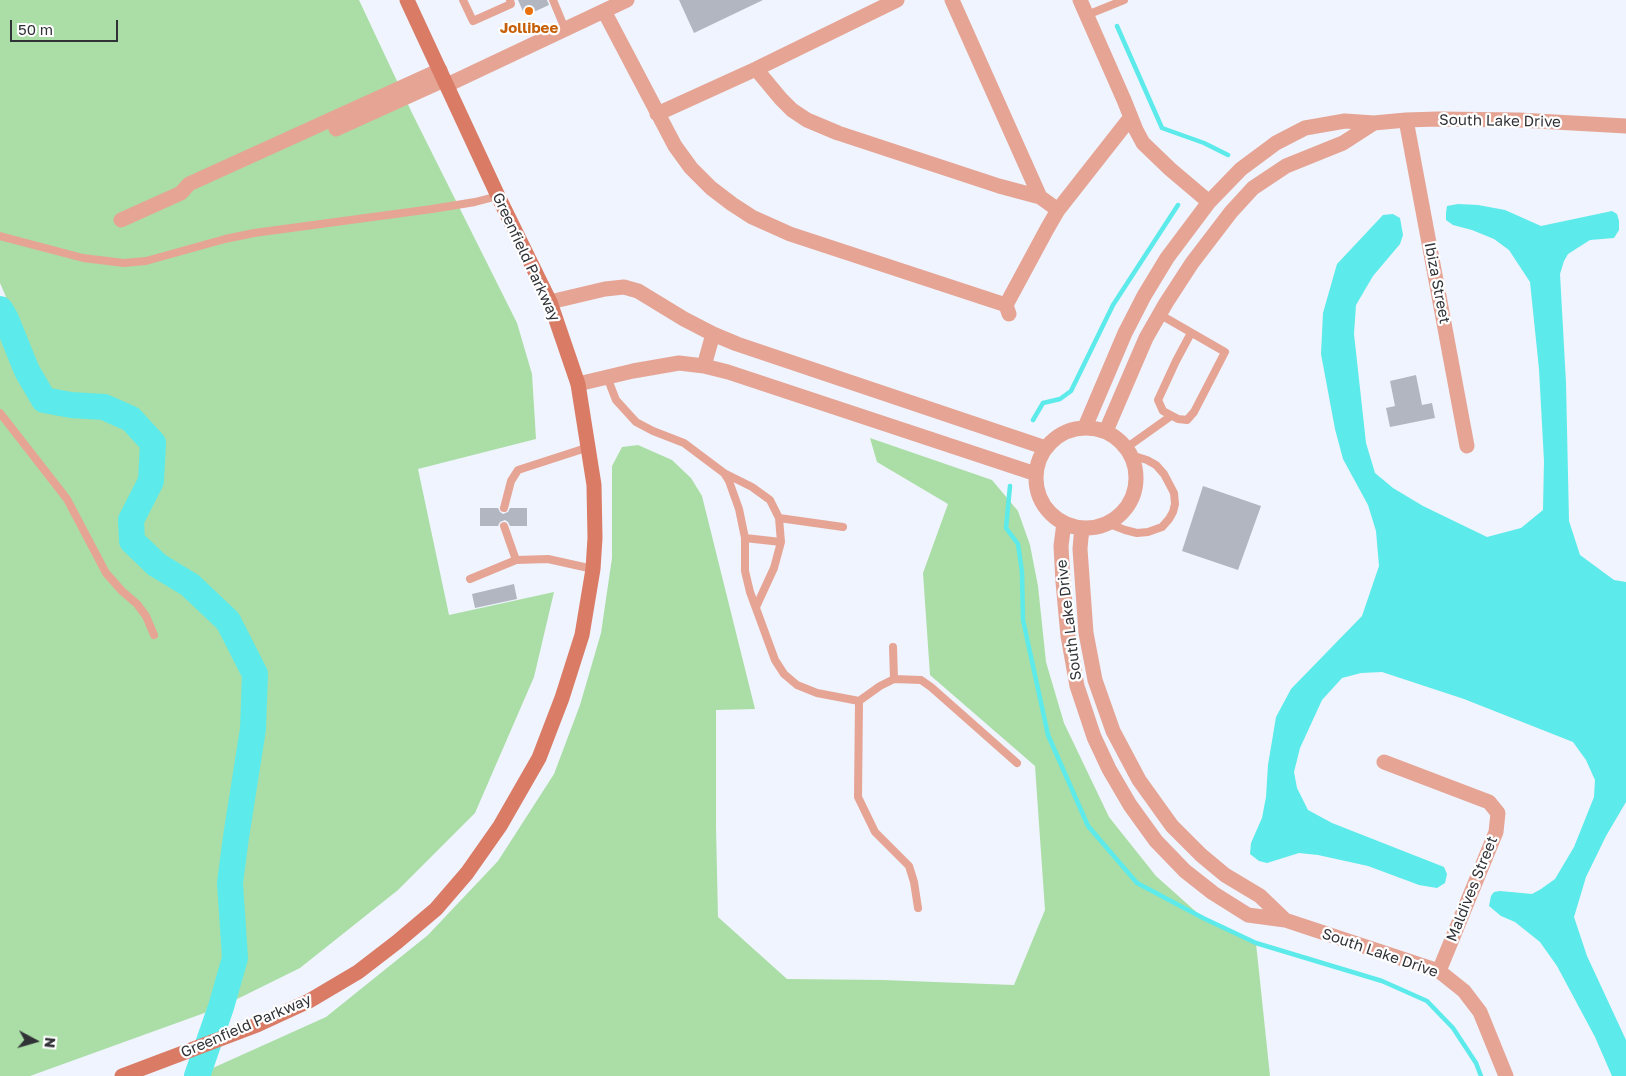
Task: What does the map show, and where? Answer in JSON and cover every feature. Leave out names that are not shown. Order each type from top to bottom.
[{"type":"main road","name":"Greenfield Parkway","points":[[122,1076],[257,1025],[308,1001],[358,972],[436,909],[467,873],[500,826],[539,758],[562,698],[582,635],[593,569],[595,538],[594,485],[578,384],[550,302],[498,196],[407,0]]},
{"type":"street","points":[[121,220],[181,193],[192,194],[444,79],[565,29],[626,0]]},
{"type":"street","points":[[657,114],[756,69],[897,0]]},
{"type":"street","points":[[952,0],[1040,197]]},
{"type":"street","points":[[1080,0],[1143,142],[1170,169],[1210,202]]},
{"type":"street","points":[[604,11],[675,146],[691,168],[711,188],[732,204],[752,217],[790,234],[1008,310],[1058,210],[1131,117]]},
{"type":"street","points":[[756,69],[781,99],[792,110],[807,120],[838,133],[990,183],[1040,197],[1058,210]]},
{"type":"street","name":"South Lake Drive","points":[[1084,427],[1125,332],[1167,258],[1210,202],[1241,169],[1276,143],[1305,128],[1345,121],[1374,123],[1406,120],[1519,120],[1626,126]]},
{"type":"street","name":"Ibiza Street","points":[[1406,120],[1467,446]]},
{"type":"street","name":"South Lake Drive","points":[[1106,431],[1146,338],[1159,314],[1197,256],[1231,212],[1253,188],[1286,166],[1343,143],[1374,123]]},
{"type":"street","points":[[550,302],[605,289],[624,287],[638,291],[684,319],[713,334],[746,347],[1046,448]]},
{"type":"street","points":[[704,366],[713,334]]},
{"type":"street","points":[[578,384],[633,371],[680,363],[704,366],[728,372],[1036,474]]},
{"type":"street","points":[[1084,427],[1106,431],[1117,438],[1129,451],[1135,468],[1136,481],[1133,494],[1127,506],[1118,516],[1107,523],[1096,527],[1084,528],[1064,523],[1053,515],[1043,503],[1037,489],[1036,474],[1046,448],[1056,437],[1070,430],[1084,427]]},
{"type":"street","name":"South Lake Drive","points":[[1064,523],[1061,546],[1063,582],[1072,664],[1085,714],[1109,769],[1130,805],[1156,841],[1185,871],[1213,893],[1248,915],[1285,920],[1439,971],[1464,992],[1480,1012],[1506,1076]]},
{"type":"street","name":"South Lake Drive","points":[[1084,528],[1080,549],[1086,633],[1096,680],[1113,732],[1139,780],[1172,826],[1201,855],[1225,875],[1260,896],[1285,920]]},
{"type":"street","name":"Maldives Street","points":[[1384,762],[1489,802],[1498,813],[1496,832],[1439,971]]},
{"type":"lane","points":[[463,0],[473,21],[511,4],[510,0]]},
{"type":"lane","points":[[553,0],[565,29]]},
{"type":"lane","points":[[1087,15],[1124,0]]},
{"type":"lane","points":[[0,236],[83,258],[124,263],[146,261],[254,233],[440,208],[498,196]]},
{"type":"lane","points":[[1159,314],[1225,352],[1194,412],[1187,420],[1178,419],[1163,411],[1158,400],[1191,333]]},
{"type":"lane","points":[[607,377],[620,407],[636,422],[684,443],[724,473],[752,486],[770,500],[780,518],[781,542],[774,568],[756,607]]},
{"type":"lane","points":[[0,413],[67,499],[106,573],[142,610],[154,635]]},
{"type":"lane","points":[[1107,523],[1131,531],[1148,532],[1162,527],[1169,519],[1175,504],[1174,493],[1164,474],[1156,465],[1129,451],[1171,416]]},
{"type":"lane","points":[[504,508],[511,481],[518,470],[589,447]]},
{"type":"lane","points":[[724,473],[729,481],[739,509],[745,538],[746,571],[756,607],[774,660],[784,674],[797,684],[817,693],[858,701],[894,679],[921,680],[931,686],[1017,763]]},
{"type":"lane","points":[[780,518],[843,527]]},
{"type":"lane","points":[[504,526],[516,560]]},
{"type":"lane","points":[[745,538],[781,542]]},
{"type":"lane","points":[[470,579],[516,560],[548,559],[593,569]]},
{"type":"lane","points":[[893,647],[894,679]]},
{"type":"lane","points":[[858,701],[858,797],[875,832],[909,866],[914,882],[918,908]]},
{"type":"green space","points":[[0,0],[359,0],[412,113],[517,323],[532,374],[536,439],[418,469],[449,615],[554,592],[534,677],[475,813],[398,890],[300,968],[221,1007],[30,1076],[0,1076],[0,302],[6,297],[0,283]]},
{"type":"green space","points":[[870,438],[992,480],[1018,511],[1030,545],[1038,586],[1046,662],[1064,723],[1109,817],[1156,876],[1203,918],[1256,943],[1270,1076],[195,1076],[326,1017],[428,935],[498,861],[554,774],[580,705],[601,633],[612,558],[612,466],[622,447],[638,445],[672,460],[691,478],[702,496],[755,709],[716,710],[718,917],[787,979],[883,980],[1014,985],[1045,910],[1035,766],[930,675],[923,573],[948,504],[877,462]]},
{"type":"water","points":[[1458,204],[1478,205],[1505,210],[1541,226],[1612,211],[1617,214],[1619,221],[1619,230],[1614,238],[1590,240],[1568,254],[1560,274],[1566,383],[1569,521],[1580,555],[1614,580],[1626,582],[1626,802],[1606,836],[1586,877],[1574,917],[1587,956],[1626,1040],[1626,1076],[1612,1076],[1595,1037],[1557,966],[1540,942],[1515,922],[1501,916],[1489,906],[1494,892],[1532,894],[1541,889],[1555,879],[1574,847],[1594,797],[1595,780],[1586,760],[1573,742],[1464,699],[1382,672],[1361,673],[1342,678],[1322,700],[1300,748],[1294,772],[1297,788],[1308,810],[1332,823],[1444,867],[1447,874],[1445,883],[1437,888],[1419,885],[1368,866],[1318,855],[1299,853],[1267,863],[1259,861],[1250,854],[1251,843],[1262,818],[1266,797],[1268,765],[1276,717],[1291,689],[1362,616],[1379,566],[1376,531],[1368,505],[1343,459],[1335,429],[1321,354],[1323,313],[1337,264],[1383,215],[1393,214],[1400,218],[1403,235],[1400,244],[1373,276],[1356,305],[1354,334],[1366,443],[1375,473],[1393,488],[1423,506],[1487,537],[1521,528],[1543,510],[1544,461],[1539,369],[1530,282],[1509,250],[1494,239],[1453,225],[1446,220],[1447,206]]},
{"type":"building","name":"Jollibee","points":[[518,0],[547,0],[549,5],[525,16]]},
{"type":"building","points":[[679,0],[763,0],[694,33]]},
{"type":"building","points":[[1416,375],[1422,405],[1432,403],[1435,418],[1390,427],[1386,408],[1395,406],[1390,381]]},
{"type":"building","points":[[1203,486],[1261,506],[1238,570],[1182,551]]},
{"type":"building","points":[[480,508],[498,508],[503,514],[508,512],[510,508],[527,508],[527,526],[510,526],[505,520],[500,522],[498,526],[480,526]]},
{"type":"building","points":[[514,584],[517,599],[475,608],[472,594]]},
{"type":"waterway","points":[[1117,26],[1162,128],[1204,143],[1228,155]]},
{"type":"waterway","points":[[1033,420],[1043,403],[1060,399],[1071,391],[1113,305],[1178,205]]},
{"type":"waterway","points":[[0,309],[6,319],[27,371],[44,400],[71,405],[104,407],[131,419],[153,443],[151,481],[131,520],[132,541],[157,565],[190,585],[228,621],[255,674],[253,729],[230,883],[235,958],[221,1007],[197,1076]]},
{"type":"waterway","points":[[1010,486],[1006,528],[1018,544],[1022,572],[1023,620],[1048,735],[1088,826],[1137,883],[1203,918],[1256,943],[1382,981],[1427,1001],[1453,1028],[1476,1063],[1481,1076]]},
{"type":"place","name":"Jollibee","points":[[529,11]]}]
